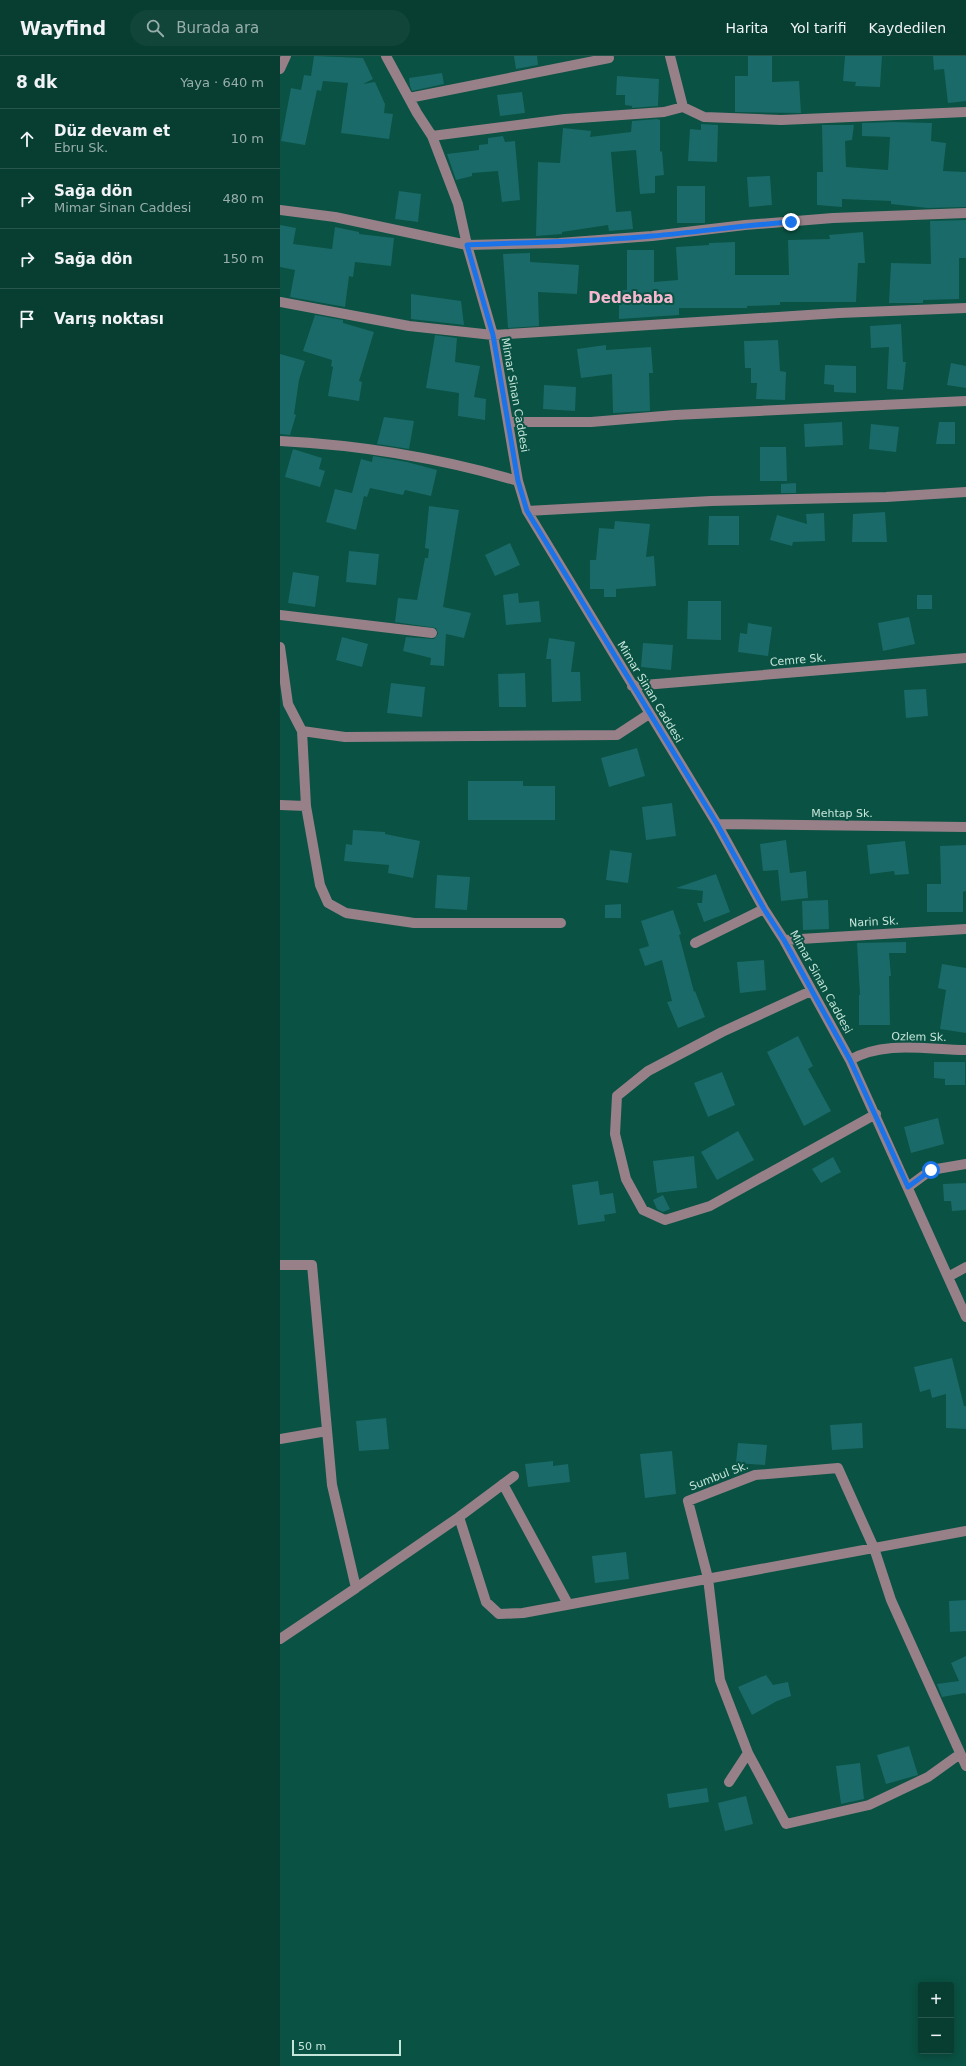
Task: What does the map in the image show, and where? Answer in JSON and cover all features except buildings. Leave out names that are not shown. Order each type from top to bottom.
[{"type":"street","points":[[280,69],[286,56]]},
{"type":"street","name":"Mimar Sinan Caddesi","points":[[386,56],[432,136],[458,204],[467,245],[493,335],[518,481],[527,511],[717,824],[764,909],[784,940],[850,1060],[876,1114],[966,1317]]},
{"type":"street","points":[[670,56],[683,106]]},
{"type":"street","points":[[409,98],[609,58]]},
{"type":"street","points":[[432,136],[565,120],[664,112],[683,106],[704,117],[781,120],[966,112]]},
{"type":"street","points":[[280,210],[336,217],[467,245],[560,243],[833,218],[966,213]]},
{"type":"street","points":[[280,302],[410,326],[493,335],[839,313],[966,308]]},
{"type":"street","points":[[508,422],[591,422],[675,415],[966,401]]},
{"type":"street","points":[[280,441],[376,449],[433,458],[518,481]]},
{"type":"street","points":[[527,511],[711,501],[886,497],[966,492]]},
{"type":"street","points":[[280,614],[432,633]]},
{"type":"street","points":[[280,648],[288,704],[302,731],[306,806],[320,885],[328,903],[346,913],[414,923],[561,922]]},
{"type":"street","name":"Cemre Sk.","points":[[632,686],[966,658]]},
{"type":"street","points":[[302,731],[345,737],[617,735],[649,714]]},
{"type":"street","points":[[280,805],[306,806]]},
{"type":"street","name":"Mehtap Sk.","points":[[717,824],[966,826]]},
{"type":"street","points":[[695,942],[764,909]]},
{"type":"street","name":"Narin Sk.","points":[[784,940],[966,929]]},
{"type":"street","points":[[812,991],[722,1032],[648,1071],[617,1096],[615,1134],[626,1179],[643,1210],[665,1220],[710,1206],[876,1114]]},
{"type":"street","name":"Ozlem Sk.","points":[[850,1060],[862,1053],[890,1047],[966,1050]]},
{"type":"street","points":[[908,1187],[931,1170],[966,1164]]},
{"type":"street","points":[[280,1265],[312,1265],[332,1485],[356,1588]]},
{"type":"street","points":[[948,1276],[966,1267]]},
{"type":"street","points":[[280,1439],[327,1431]]},
{"type":"street","name":"Sumbul Sk.","points":[[708,1578],[688,1501],[755,1475],[838,1468],[874,1548]]},
{"type":"street","points":[[280,1639],[459,1517],[514,1476]]},
{"type":"street","points":[[503,1484],[568,1604]]},
{"type":"street","points":[[459,1517],[486,1602],[499,1614],[523,1613],[966,1531]]},
{"type":"street","points":[[874,1548],[892,1600],[966,1766]]},
{"type":"street","points":[[708,1578],[720,1680],[748,1753],[786,1824],[869,1805],[928,1777],[960,1754]]},
{"type":"street","points":[[729,1782],[748,1753]]},
{"type":"district","name":"Dedebaba","points":[[631,298]]},
{"type":"route","points":[[791,222],[745,225],[652,236],[560,243],[467,245],[493,335],[518,481],[527,511],[717,824],[764,909],[784,940],[850,1060],[876,1114],[908,1187],[931,1170]]}]
